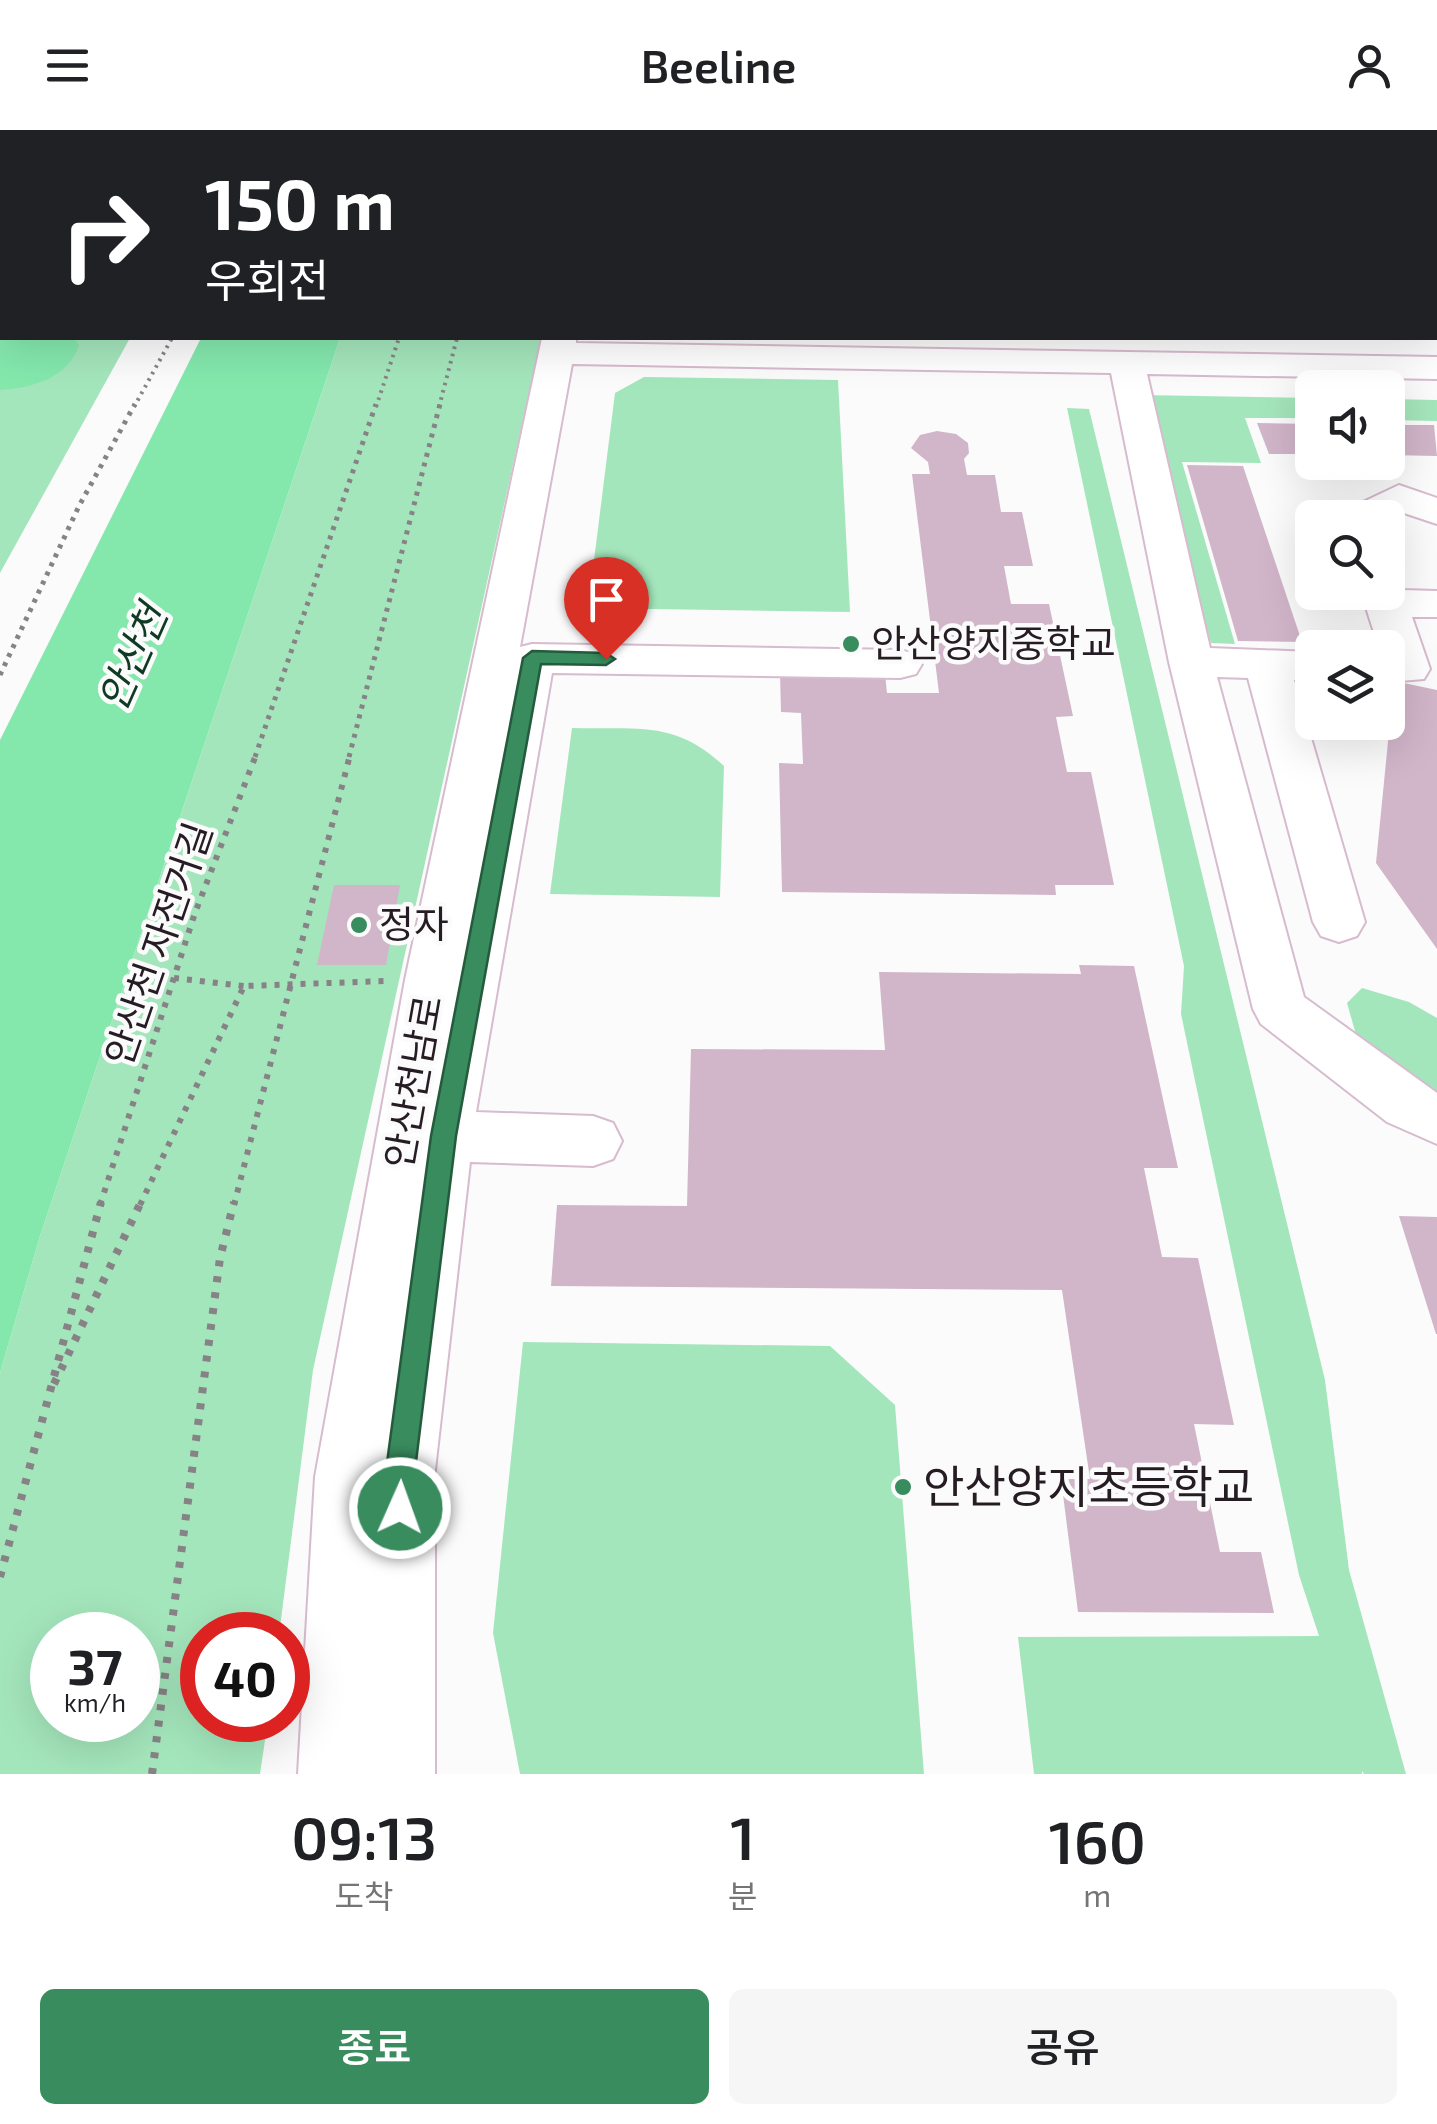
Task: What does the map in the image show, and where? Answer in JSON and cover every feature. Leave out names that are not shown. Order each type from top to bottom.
[{"type":"street","points":[[574,345],[858,348],[1127,363],[1437,368]]},
{"type":"street","name":"안산천남로","points":[[336,1774],[349,1477],[532,658],[574,345]]},
{"type":"street","name":"안산천남로","points":[[398,1774],[401,1470],[432,980],[574,345]]},
{"type":"street","points":[[1127,363],[1191,662],[1280,1009],[1407,1105],[1437,1120]]},
{"type":"street","points":[[1393,500],[1398,497],[1437,512]]},
{"type":"street","points":[[1405,600],[1437,604]]},
{"type":"street","points":[[532,658],[900,664]]},
{"type":"street","points":[[1191,662],[1290,665],[1339,922]]},
{"type":"street","points":[[424,1136],[593,1141]]},
{"type":"path","points":[[0,676],[79,506],[171,340]]},
{"type":"path","name":"안산천 자전거길","points":[[0,1577],[90,1234],[174,978],[398,340]]},
{"type":"path","points":[[152,1774],[220,1258],[456,340]]},
{"type":"path","points":[[174,978],[244,986],[432,980]]},
{"type":"path","points":[[47,1399],[244,986]]},
{"type":"shaded area","points":[[0,340],[129,340],[0,573]]},
{"type":"shaded area","points":[[339,340],[541,340],[313,1370],[282,1612],[180,1612],[180,1742],[265,1742],[260,1774],[0,1774],[0,1373],[40,1236]]},
{"type":"shaded area","points":[[644,377],[838,380],[850,612],[588,608],[615,393]]},
{"type":"shaded area","points":[[1142,395],[1295,398],[1295,418],[1245,418],[1261,463],[1182,462],[1235,644],[1211,643]]},
{"type":"shaded area","points":[[1405,399],[1437,400],[1437,421],[1405,420]]},
{"type":"shaded area","points":[[1067,408],[1089,409],[1325,1380],[1349,1570],[1406,1774],[1034,1774],[1018,1637],[1319,1636],[1299,1575],[1181,1014],[1184,966]]},
{"type":"shaded area","points":[[572,728],[671,734],[706,751],[724,766],[720,897],[550,894]]},
{"type":"shaded area","points":[[1362,988],[1409,1002],[1437,1018],[1437,1097],[1357,1038],[1347,1003]]},
{"type":"shaded area","points":[[523,1342],[830,1346],[895,1405],[924,1774],[520,1774],[493,1633]]},
{"type":"water","points":[[0,340],[75,340],[79,345],[67,366],[48,379],[0,390]]},
{"type":"water","name":"안산천","points":[[200,340],[339,340],[40,1236],[0,1373],[0,740]]},
{"type":"building","points":[[1257,423],[1295,424],[1295,454],[1269,454]]},
{"type":"building","points":[[1405,425],[1434,425],[1437,456],[1405,455]]},
{"type":"building","name":"안산양지중학교","points":[[937,431],[956,434],[968,443],[969,453],[964,459],[967,475],[995,475],[1001,512],[1022,512],[1033,566],[1004,566],[1011,604],[1049,604],[1073,716],[1056,717],[1067,772],[1091,772],[1114,885],[1055,885],[1056,895],[782,892],[779,763],[803,764],[801,713],[781,712],[780,673],[885,674],[887,693],[939,693],[912,474],[930,474],[928,462],[911,448],[920,435]]},
{"type":"building","points":[[1187,465],[1243,466],[1298,630],[1295,642],[1238,641]]},
{"type":"building","points":[[1405,683],[1437,690],[1437,949],[1376,863],[1388,740],[1405,740]]},
{"type":"building","name":"정자","points":[[334,885],[400,885],[386,965],[317,965]]},
{"type":"building","name":"안산양지초등학교","points":[[1079,965],[1134,966],[1178,1168],[1144,1168],[1162,1257],[1198,1258],[1234,1425],[1194,1424],[1220,1552],[1261,1552],[1274,1613],[1078,1612],[1061,1479],[1090,1479],[1062,1290],[551,1286],[557,1205],[687,1206],[691,1049],[885,1050],[879,972],[1081,974]]},
{"type":"building","points":[[1399,1216],[1437,1217],[1437,1334],[1436,1334]]},
{"type":"place","name":"안산양지중학교","points":[[851,644]]},
{"type":"place","name":"정자","points":[[359,925]]},
{"type":"place","name":"안산양지초등학교","points":[[903,1487]]},
{"type":"route","points":[[400,1508],[401,1470],[444,1136],[532,658],[606,659]]}]
